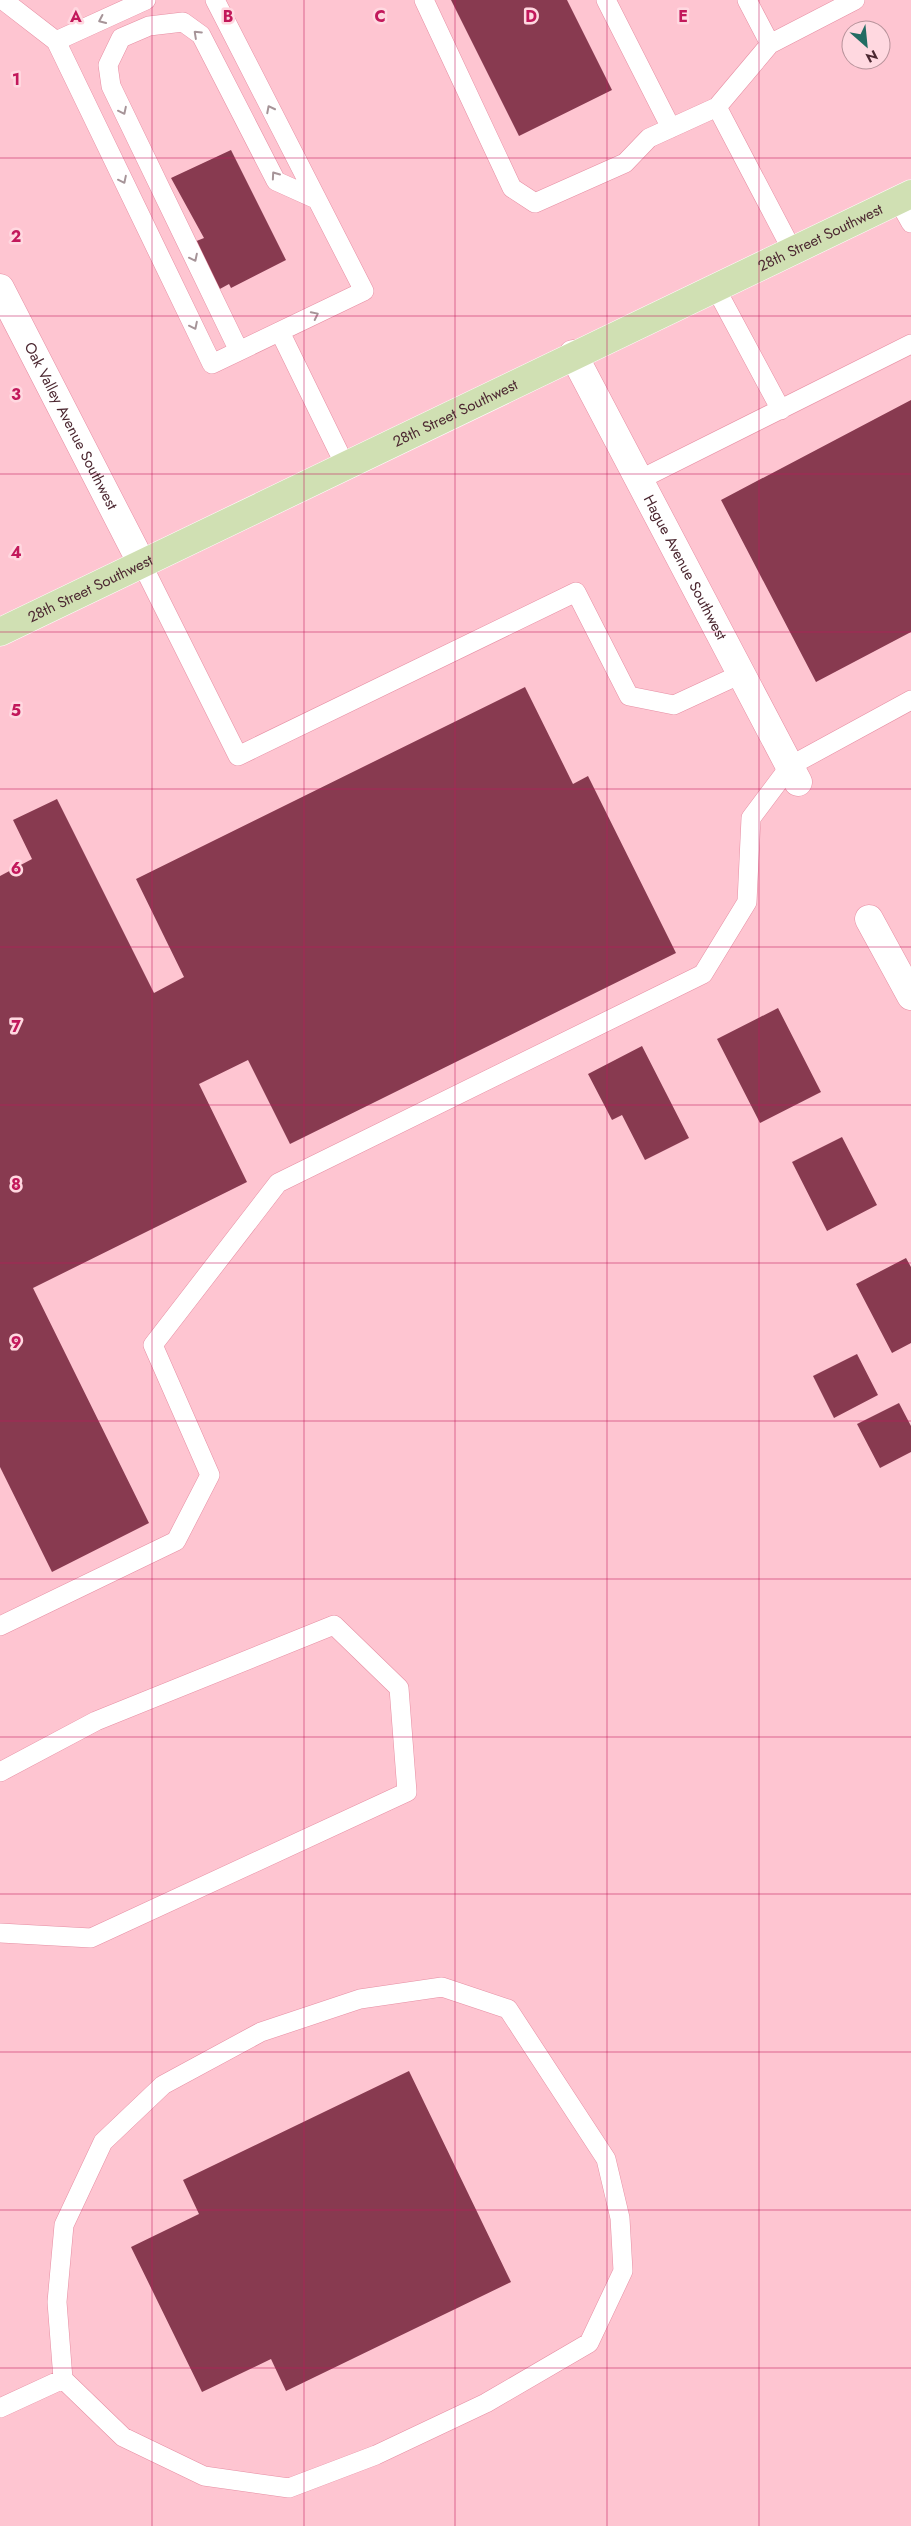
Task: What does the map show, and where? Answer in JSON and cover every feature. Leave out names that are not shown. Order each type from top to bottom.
[{"type":"main road","name":"28th Street Southwest","points":[[0,632],[573,354],[904,197]]},
{"type":"street","name":"Oak Valley Avenue Southwest","points":[[0,288],[142,564]]},
{"type":"street","name":"Hague Avenue Southwest","points":[[573,354],[794,774]]},
{"type":"street","points":[[870,919],[911,996]]},
{"type":"lane","points":[[2,0],[56,42],[212,364],[364,291],[215,0]]},
{"type":"lane","points":[[56,42],[146,0]]},
{"type":"lane","points":[[424,0],[512,188],[536,203],[625,163],[649,138],[718,107],[770,44],[855,0]]},
{"type":"lane","points":[[606,0],[670,128]]},
{"type":"lane","points":[[746,0],[770,44]]},
{"type":"lane","points":[[239,351],[110,86],[108,65],[121,38],[149,26],[183,22],[201,35],[276,181],[316,199]]},
{"type":"lane","points":[[718,107],[792,250]]},
{"type":"lane","points":[[904,197],[911,224]]},
{"type":"lane","points":[[715,287],[780,410]]},
{"type":"lane","points":[[280,332],[345,465]]},
{"type":"lane","points":[[639,480],[911,344]]},
{"type":"lane","points":[[142,564],[238,756],[576,592],[629,696],[674,705],[741,674]]},
{"type":"lane","points":[[0,1626],[176,1541],[210,1475],[153,1346],[278,1183],[703,974],[747,902],[751,818],[794,774],[911,700]]},
{"type":"lane","points":[[0,1772],[96,1721],[334,1624],[399,1688],[407,1792],[91,1938],[0,1934]]},
{"type":"lane","points":[[442,1987],[508,2009],[606,2159],[620,2218],[623,2271],[589,2343],[486,2403],[376,2454],[289,2488],[204,2476],[123,2437],[63,2379],[57,2302],[64,2225],[102,2142],[163,2085],[261,2032],[360,2000],[442,1987]]},
{"type":"lane","points":[[0,2408],[63,2379]]},
{"type":"building","points":[[451,0],[567,0],[612,90],[519,136]]},
{"type":"building","points":[[231,150],[286,260],[231,288],[229,284],[218,290],[194,242],[204,238],[171,178]]},
{"type":"building","points":[[911,400],[911,632],[816,682],[721,500]]},
{"type":"building","points":[[525,687],[573,784],[588,776],[676,953],[290,1144],[248,1060],[199,1084],[247,1182],[33,1288],[149,1523],[52,1572],[0,1467],[0,876],[32,859],[13,820],[57,799],[154,993],[184,977],[136,879]]},
{"type":"building","points":[[778,1008],[821,1092],[760,1123],[717,1039]]},
{"type":"building","points":[[642,1046],[689,1138],[645,1160],[622,1115],[612,1120],[588,1074]]},
{"type":"building","points":[[842,1137],[877,1205],[827,1231],[792,1162]]},
{"type":"building","points":[[906,1258],[911,1267],[911,1343],[892,1353],[856,1284]]},
{"type":"building","points":[[857,1354],[878,1395],[834,1418],[813,1376]]},
{"type":"building","points":[[899,1403],[911,1426],[911,1452],[880,1468],[857,1424]]},
{"type":"building","points":[[409,2071],[511,2282],[286,2391],[271,2359],[202,2392],[131,2247],[199,2214],[183,2180]]}]
